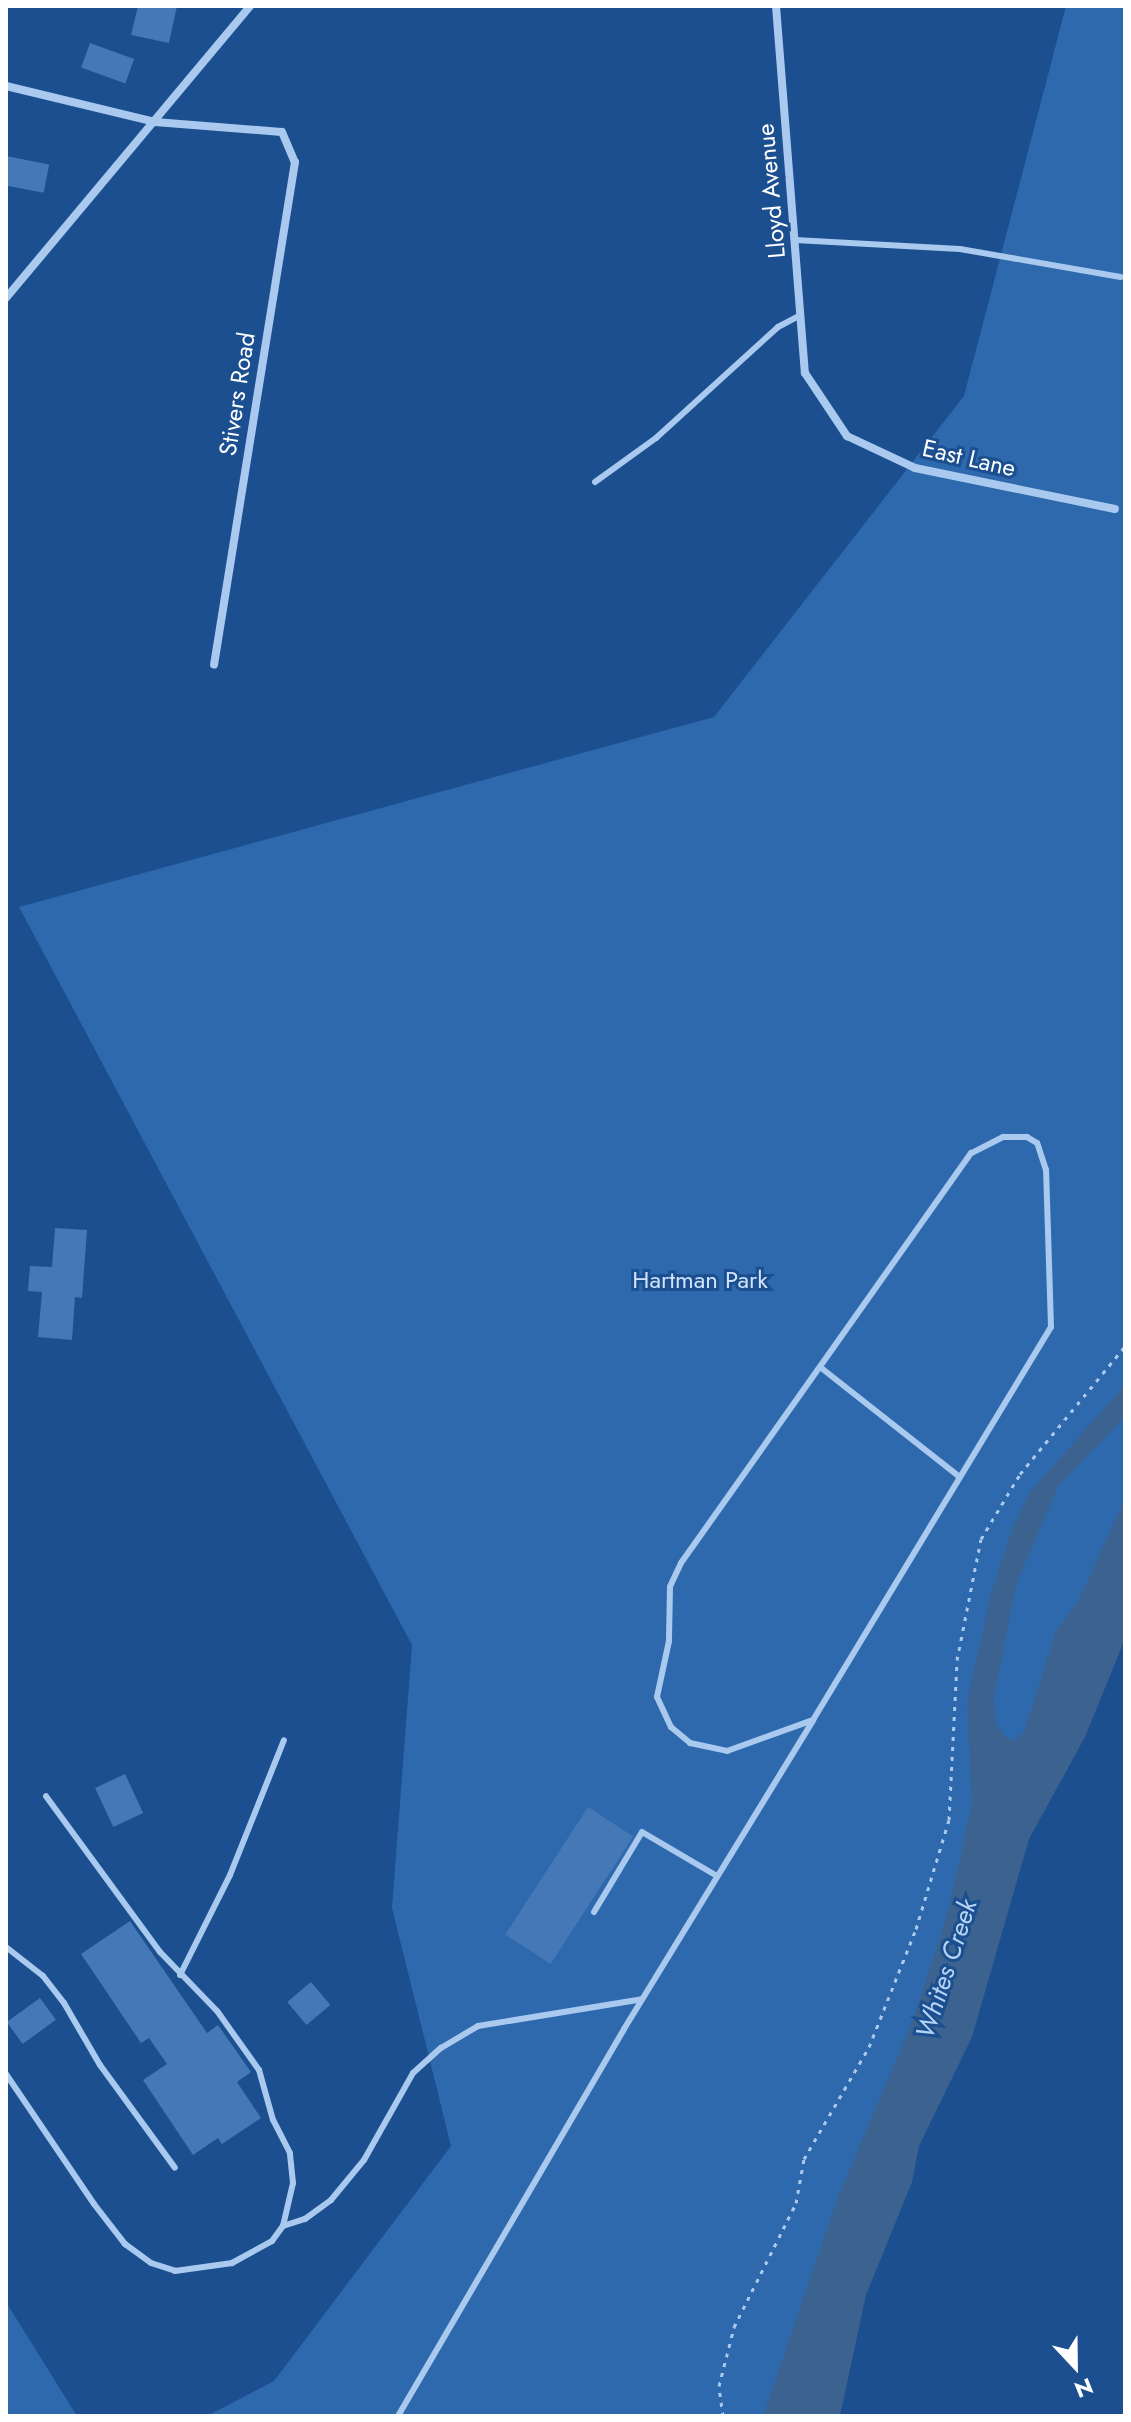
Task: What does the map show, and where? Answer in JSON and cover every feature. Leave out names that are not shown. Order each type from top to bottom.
[{"type":"street","points":[[6,298],[250,6]]},
{"type":"street","name":"Lloyd Avenue","points":[[776,6],[805,373]]},
{"type":"street","points":[[6,86],[155,122]]},
{"type":"street","name":"Stivers Road","points":[[155,122],[282,132],[295,162],[214,665]]},
{"type":"street","name":"East Lane","points":[[805,373],[847,436],[915,468],[1115,509]]},
{"type":"lane","points":[[795,240],[960,249],[1121,277]]},
{"type":"lane","points":[[595,482],[656,438],[778,327],[801,315]]},
{"type":"lane","points":[[398,2416],[642,1999],[813,1720],[1051,1327],[1046,1170],[1037,1143],[1027,1137],[1003,1137],[971,1153],[681,1563],[670,1587],[669,1641],[657,1697],[671,1727],[707,1749],[727,1751],[757,1744],[813,1720]]},
{"type":"lane","points":[[820,1367],[960,1477]]},
{"type":"lane","points":[[180,1975],[230,1875],[284,1740]]},
{"type":"lane","points":[[6,2074],[94,2204],[125,2244],[151,2263],[175,2271],[232,2263],[272,2241],[283,2226],[293,2183],[290,2153],[273,2120],[259,2070],[217,2011],[180,1975],[46,1796]]},
{"type":"lane","points":[[594,1912],[642,1832],[717,1876]]},
{"type":"lane","points":[[6,1947],[43,1976],[64,2003],[100,2065],[175,2168]]},
{"type":"lane","points":[[283,2226],[305,2219],[331,2200],[364,2160],[413,2073],[441,2048],[478,2026],[642,1999]]},
{"type":"path","points":[[723,2416],[719,2386],[734,2327],[796,2203],[804,2159],[869,2047],[916,1929],[949,1820],[957,1660],[981,1539],[1020,1474],[1125,1346]]},
{"type":"green space","name":"Hartman Park","points":[[1066,6],[1125,6],[1125,1515],[809,2416],[207,2416],[274,2381],[451,2146],[392,1908],[412,1645],[19,907],[714,717],[964,396]]},
{"type":"green space","points":[[6,2302],[77,2416],[6,2416]]},
{"type":"water","name":"Whites Creek","points":[[1125,1385],[1125,1417],[1059,1485],[1016,1584],[994,1697],[996,1723],[1005,1737],[1014,1741],[1024,1732],[1056,1631],[1079,1600],[1125,1498],[1125,1639],[1085,1737],[1029,1839],[972,2037],[919,2146],[912,2182],[866,2295],[840,2416],[763,2416],[838,2197],[911,2025],[946,1919],[972,1805],[967,1702],[991,1594],[1011,1532],[1030,1492]]},
{"type":"building","points":[[138,6],[177,6],[169,43],[131,35]]},
{"type":"building","points":[[90,43],[134,59],[125,84],[81,67]]},
{"type":"building","points":[[6,156],[49,164],[44,193],[6,186]]},
{"type":"building","points":[[55,1228],[87,1230],[82,1298],[75,1297],[72,1340],[38,1337],[42,1292],[28,1291],[30,1266],[52,1267]]},
{"type":"building","points":[[125,1774],[143,1813],[113,1827],[95,1788]]},
{"type":"building","points":[[588,1807],[633,1836],[551,1964],[505,1934]]},
{"type":"building","points":[[130,1921],[207,2033],[218,2025],[251,2072],[237,2082],[261,2118],[222,2144],[218,2138],[193,2155],[143,2080],[167,2064],[149,2038],[141,2043],[81,1954]]},
{"type":"building","points":[[311,1982],[330,2005],[307,2025],[287,2002]]},
{"type":"building","points":[[40,1998],[56,2020],[23,2044],[7,2022]]}]
